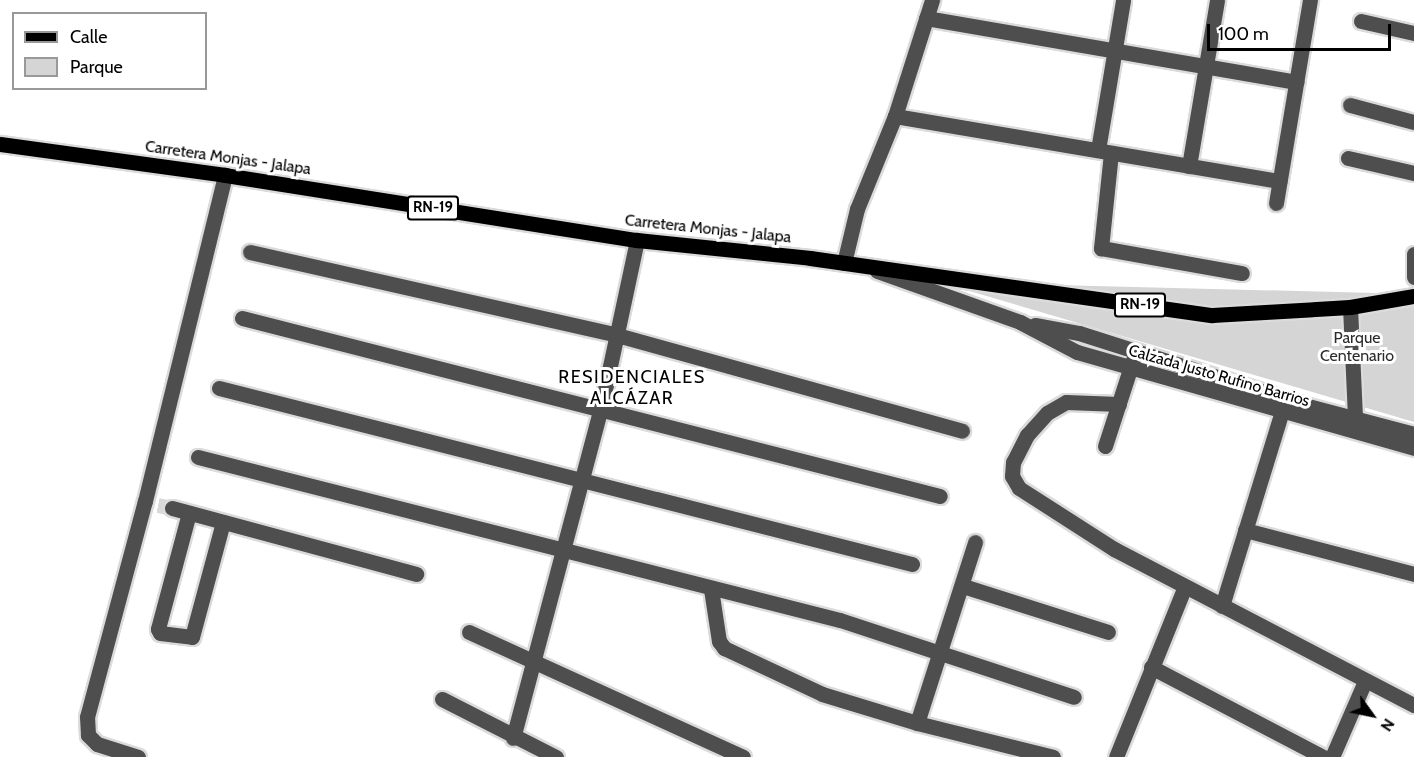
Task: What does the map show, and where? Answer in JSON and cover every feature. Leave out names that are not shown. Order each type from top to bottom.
[{"type":"main road","name":"Carretera Monjas - Jalapa","points":[[0,144],[225,175],[638,240],[844,263],[1212,315],[1350,308],[1414,297]]},
{"type":"street","points":[[844,263],[857,209],[894,116],[932,0]]},
{"type":"street","points":[[1123,0],[1114,50],[1105,151],[1101,248],[1242,273]]},
{"type":"street","points":[[1189,166],[1216,0]]},
{"type":"street","points":[[1276,203],[1310,0]]},
{"type":"street","points":[[926,18],[1296,82]]},
{"type":"street","points":[[1361,21],[1414,33]]},
{"type":"street","points":[[1350,105],[1414,122]]},
{"type":"street","points":[[894,116],[1280,181]]},
{"type":"street","points":[[1348,158],[1414,173]]},
{"type":"street","points":[[138,757],[97,744],[88,735],[87,717],[158,505],[225,175]]},
{"type":"street","points":[[513,738],[601,408],[638,240]]},
{"type":"street","points":[[250,252],[617,335],[962,431]]},
{"type":"street","points":[[1414,254],[1414,277]]},
{"type":"street","name":"Calzada Justo Rufino Barrios","points":[[866,267],[1020,322],[1077,352],[1130,369],[1284,406],[1355,418],[1414,434]]},
{"type":"street","points":[[1350,308],[1355,418]]},
{"type":"street","points":[[242,318],[939,496]]},
{"type":"street","name":"Calzada Justo Rufino Barrios","points":[[1020,322],[1079,333],[1136,351],[1284,406],[1414,448]]},
{"type":"street","points":[[1105,446],[1136,351]]},
{"type":"street","points":[[219,388],[912,564]]},
{"type":"street","points":[[1119,404],[1066,402],[1047,413],[1027,435],[1013,462],[1012,476],[1029,498],[1135,561],[1414,705]]},
{"type":"street","points":[[1222,606],[1284,406]]},
{"type":"street","points":[[198,457],[858,626],[938,655],[1074,697]]},
{"type":"street","points":[[158,505],[416,574]]},
{"type":"street","points":[[189,513],[158,628],[160,633],[192,637],[223,522]]},
{"type":"street","points":[[1245,530],[1414,574]]},
{"type":"street","points":[[917,723],[963,586],[975,542]]},
{"type":"street","points":[[963,586],[1108,632]]},
{"type":"street","points":[[1119,756],[1151,667],[1185,586]]},
{"type":"street","points":[[711,589],[719,641],[724,648],[822,694],[917,723],[1053,757]]},
{"type":"street","points":[[469,632],[533,664],[744,757]]},
{"type":"street","points":[[1151,667],[1323,757]]},
{"type":"street","points":[[1332,757],[1365,681]]},
{"type":"street","points":[[442,699],[513,738],[556,757]]},
{"type":"green space","name":"Parque Centenario","points":[[939,282],[1414,294],[1414,422]]},
{"type":"tunnel","points":[[158,505],[172,508]]},
{"type":"district","name":"RESIDENCIALES ALCÁZAR","points":[[632,388]]}]
